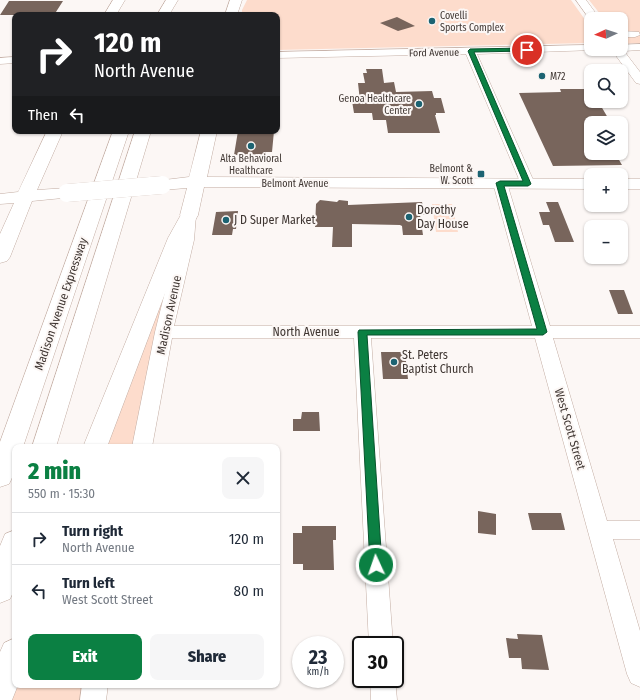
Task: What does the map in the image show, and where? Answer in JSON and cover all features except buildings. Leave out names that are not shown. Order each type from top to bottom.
[{"type":"main road","points":[[112,12],[119,0]]},
{"type":"main road","points":[[165,12],[172,0]]},
{"type":"main road","points":[[231,12],[236,0]]},
{"type":"main road","points":[[0,257],[25,196],[54,134]]},
{"type":"main road","name":"Madison Avenue Expressway","points":[[0,477],[120,134]]},
{"type":"main road","name":"Madison Avenue Expressway","points":[[45,444],[142,134]]},
{"type":"main road","name":"Madison Avenue","points":[[189,215],[208,134]]},
{"type":"main road","name":"Belmont Avenue","points":[[0,199],[197,182],[584,184]]},
{"type":"main road","points":[[628,184],[640,184]]},
{"type":"main road","points":[[96,444],[177,238],[189,215]]},
{"type":"main road","points":[[0,590],[12,552]]},
{"type":"main road","points":[[0,692],[12,661]]},
{"type":"street","points":[[581,0],[590,12]]},
{"type":"street","points":[[628,34],[635,34]]},
{"type":"street","points":[[628,48],[640,47]]},
{"type":"street","points":[[468,48],[528,184]]},
{"type":"street","name":"Ford Avenue","points":[[280,55],[468,48],[584,48]]},
{"type":"street","points":[[623,56],[640,80]]},
{"type":"street","points":[[0,61],[12,60]]},
{"type":"street","name":"West Scott Street","points":[[500,183],[640,674]]},
{"type":"street","name":"Madison Avenue","points":[[143,444],[164,332],[186,240],[189,215]]},
{"type":"street","name":"North Avenue","points":[[164,332],[640,332]]},
{"type":"street","points":[[362,332],[380,636]]},
{"type":"street","points":[[599,530],[640,530]]},
{"type":"street","points":[[93,700],[95,688]]},
{"type":"street","points":[[383,688],[384,700]]},
{"type":"shaded area","name":"Covelli Sports Complex","points":[[247,0],[571,0],[584,18],[584,43],[280,50],[280,12],[242,12]]},
{"type":"shaded area","points":[[589,0],[640,0],[640,43],[628,44],[628,12],[598,12]]},
{"type":"shaded area","points":[[432,204],[452,204],[458,232],[436,232]]},
{"type":"shaded area","points":[[177,238],[143,444],[96,444]]},
{"type":"shaded area","points":[[12,686],[12,688],[95,688],[93,700],[0,700],[0,692]]},
{"type":"place","name":"Covelli Sports Complex","points":[[432,21]]},
{"type":"place","name":"M72","points":[[542,76]]},
{"type":"place","name":"Genoa Healthcare Center","points":[[419,104]]},
{"type":"place","name":"Alta Behavioral Healthcare","points":[[251,146]]},
{"type":"place","name":"Belmont & W. Scott","points":[[481,174]]},
{"type":"place","name":"Dorothy Day House","points":[[409,217]]},
{"type":"place","name":"J D Super Market","points":[[226,220]]},
{"type":"place","name":"St. Peters Baptist Church","points":[[394,362]]},
{"type":"route","points":[[376,565],[362,332],[543,332],[500,183],[528,184],[470,51],[527,50]]}]
